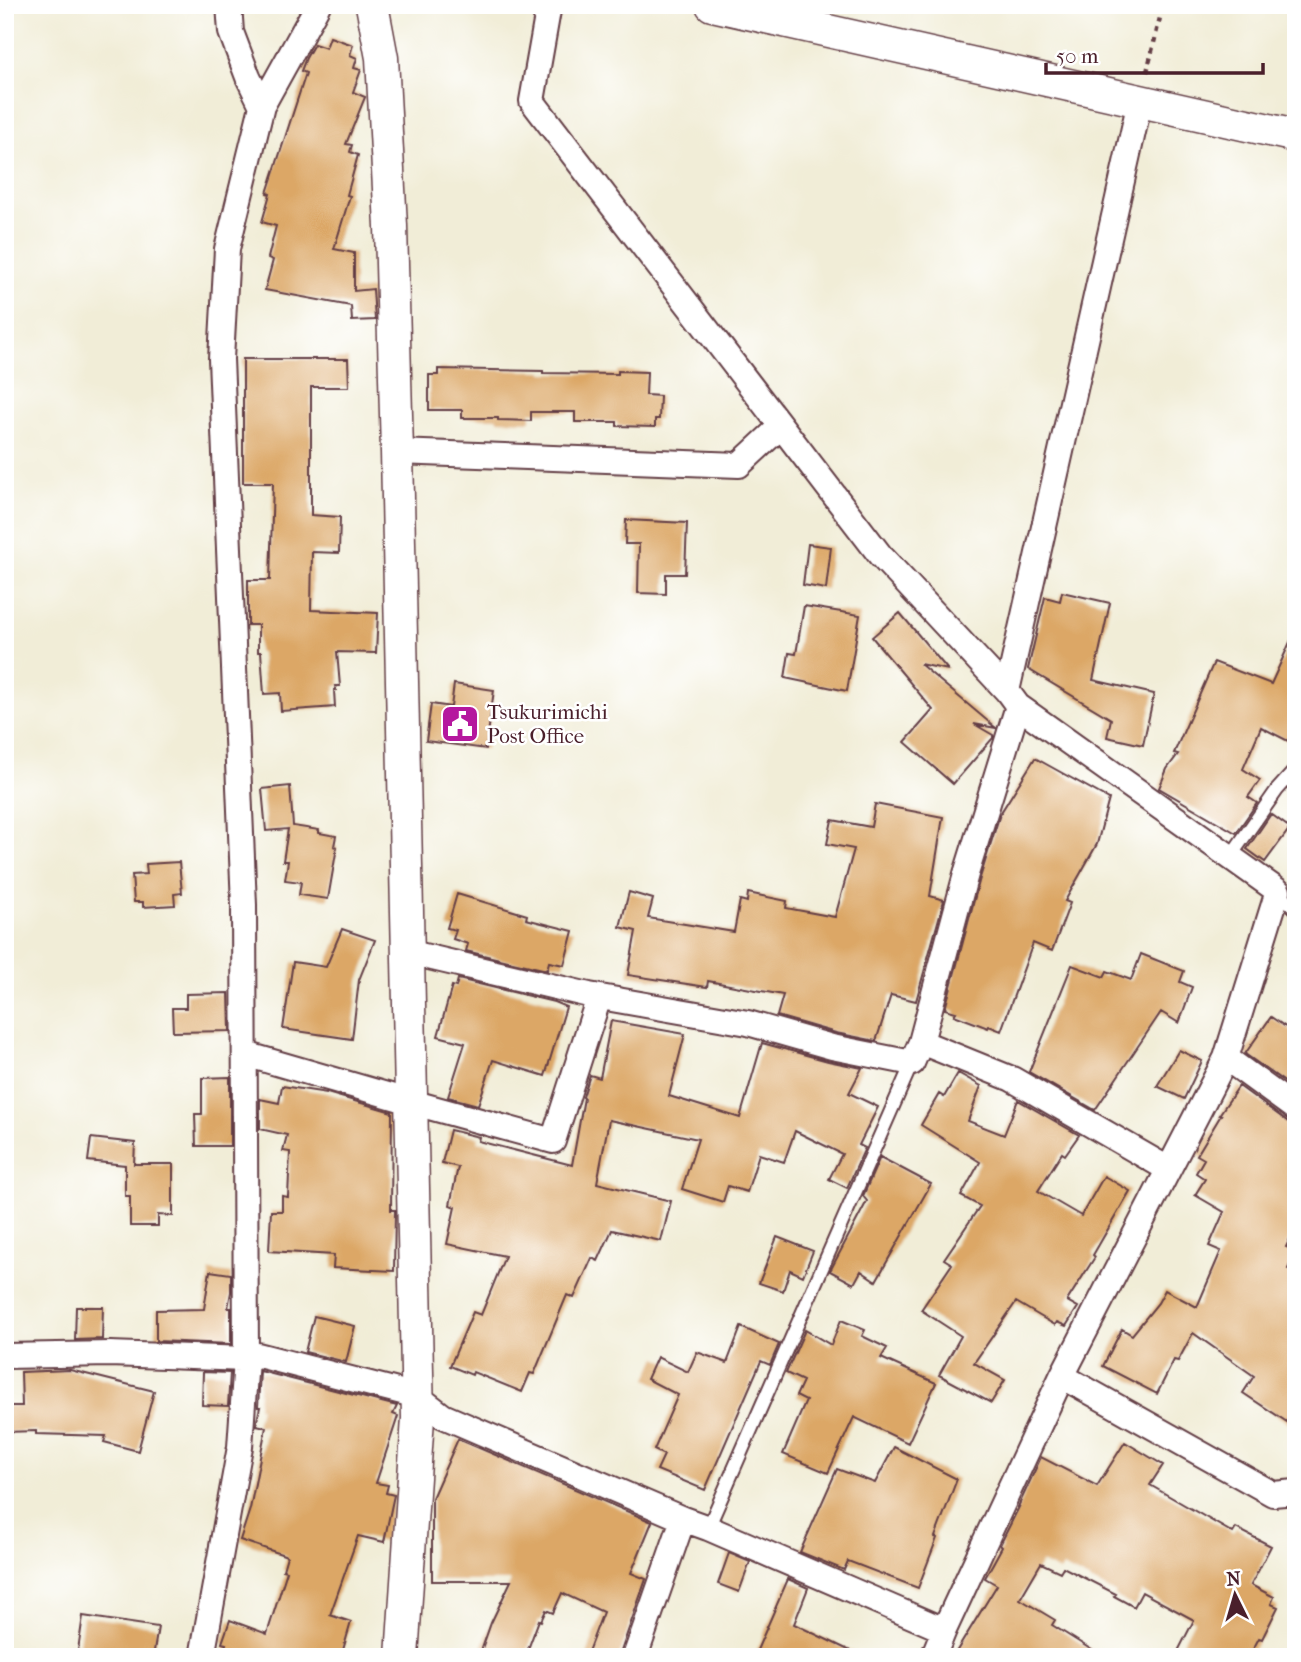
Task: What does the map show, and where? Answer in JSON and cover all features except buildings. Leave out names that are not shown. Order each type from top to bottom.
[{"type":"street","points":[[229,5],[231,32],[262,106]]},
{"type":"street","points":[[202,1657],[240,1447],[246,1359],[244,905],[220,359],[227,249],[262,106],[318,5]]},
{"type":"street","points":[[372,5],[382,58],[391,226],[418,1418],[402,1657]]},
{"type":"street","points":[[549,5],[532,101],[880,555],[1012,698],[1278,891],[1226,1058],[1062,1377],[933,1657]]},
{"type":"street","points":[[712,5],[1296,136]]},
{"type":"street","points":[[916,1052],[1012,698],[1140,101]]},
{"type":"street","points":[[397,452],[739,465],[780,426]]},
{"type":"street","points":[[408,952],[599,997],[748,1023],[832,1047],[916,1052],[1013,1079],[1168,1169]]},
{"type":"street","points":[[245,1054],[553,1141],[599,997]]},
{"type":"street","points":[[1226,1058],[1296,1109]]},
{"type":"street","points":[[5,1356],[110,1354],[246,1359],[258,1355],[417,1395],[443,1416],[944,1630]]},
{"type":"street","points":[[1062,1377],[1273,1494],[1296,1492]]},
{"type":"street","points":[[635,1657],[683,1519]]},
{"type":"lane","points":[[1230,857],[1277,790],[1296,769]]},
{"type":"lane","points":[[1278,891],[1296,909]]},
{"type":"lane","points":[[708,1528],[916,1052]]},
{"type":"path","points":[[1140,101],[1163,5]]},
{"type":"place","name":"Tsukurimichi Post Office","points":[[460,724]]}]
